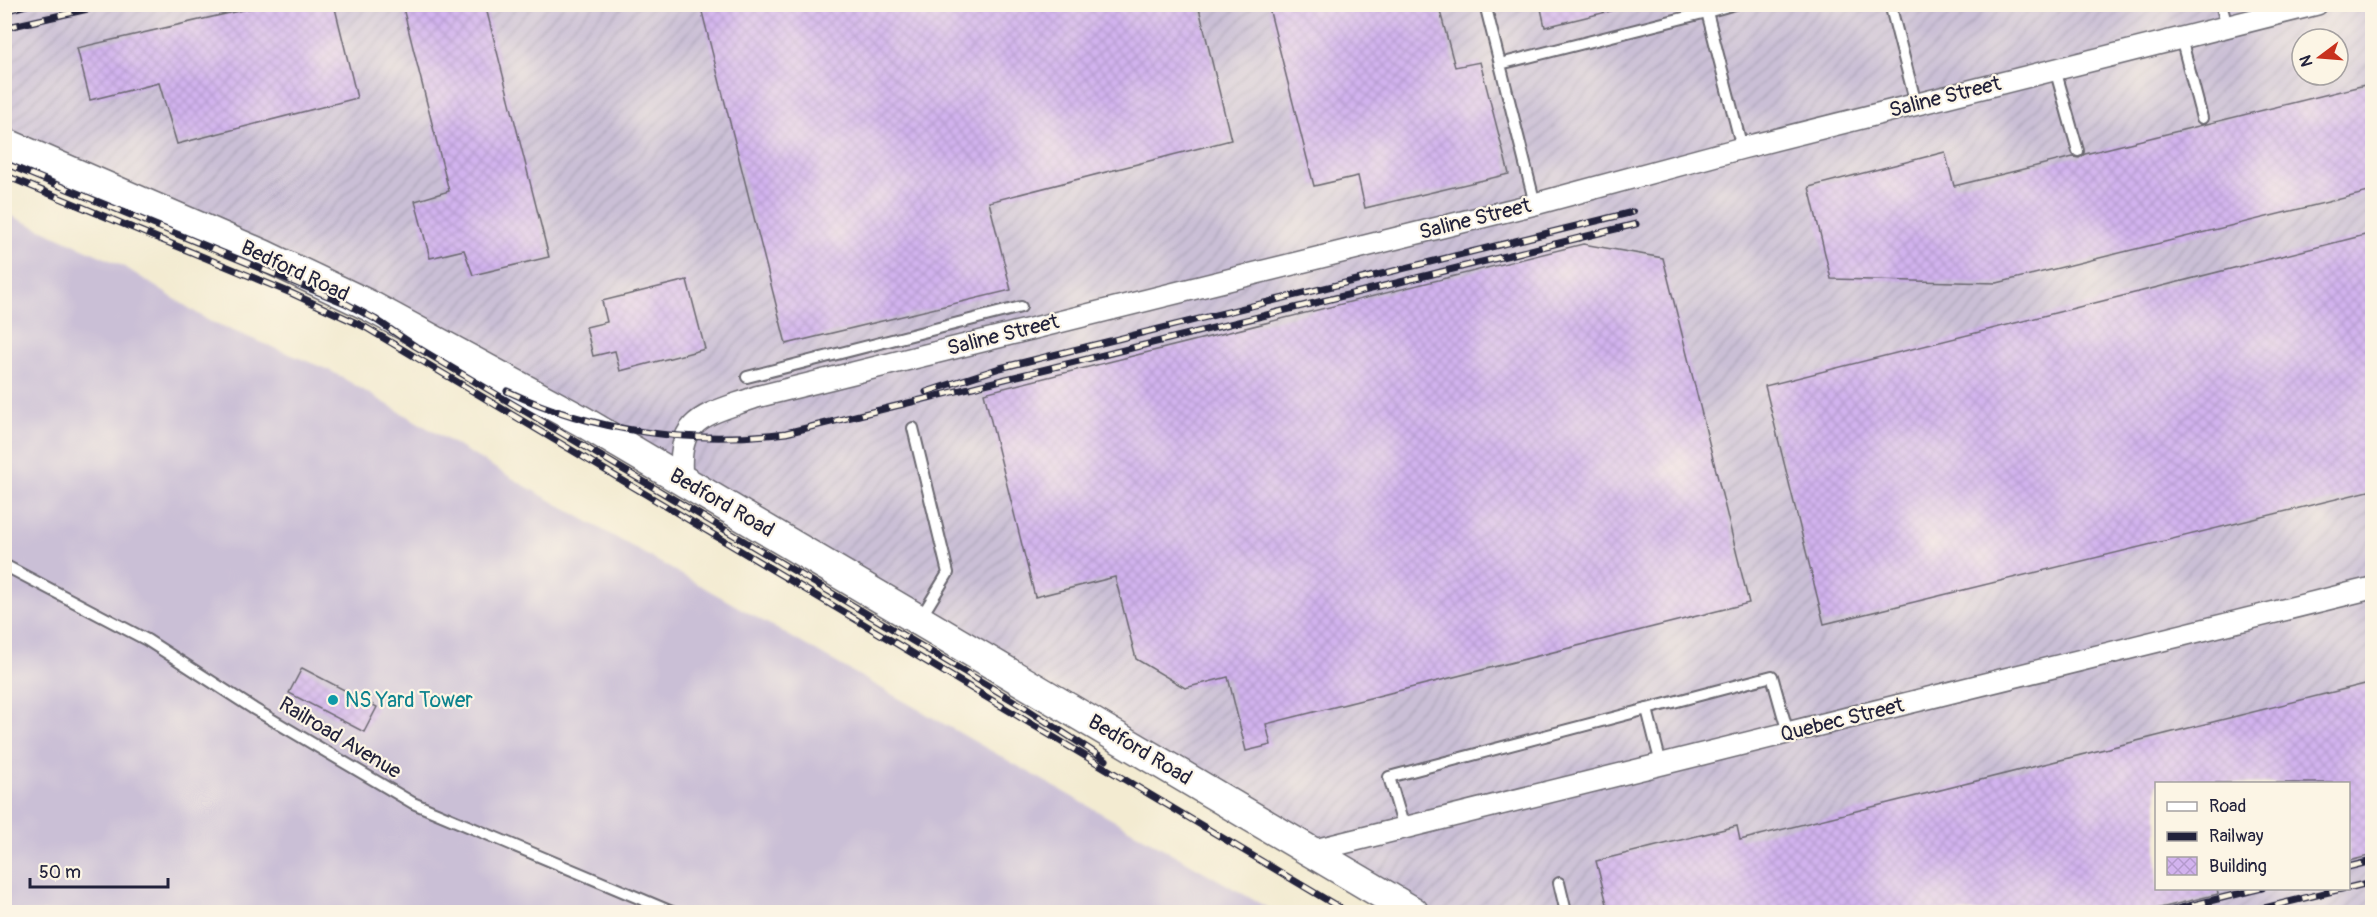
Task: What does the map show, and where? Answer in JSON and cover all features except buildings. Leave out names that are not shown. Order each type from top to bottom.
[{"type":"street","name":"Saline Street","points":[[682,479],[681,444],[688,429],[702,419],[756,397],[1535,204],[1742,147],[2317,4]]},
{"type":"street","name":"Bedford Road","points":[[4,143],[264,255],[370,306],[582,421],[1413,912]]},
{"type":"street","name":"Quebec Street","points":[[1311,852],[2373,588]]},
{"type":"lane","points":[[1485,4],[1535,204]]},
{"type":"lane","points":[[1500,64],[1735,4]]},
{"type":"lane","points":[[1890,4],[1916,104]]},
{"type":"lane","points":[[2221,4],[2227,26]]},
{"type":"lane","points":[[1707,12],[1742,147]]},
{"type":"lane","points":[[2181,38],[2202,118]]},
{"type":"lane","points":[[2055,69],[2078,151]]},
{"type":"lane","points":[[747,377],[1021,307]]},
{"type":"lane","points":[[919,333],[925,355]]},
{"type":"lane","points":[[913,428],[948,573],[920,619]]},
{"type":"lane","name":"Railroad Avenue","points":[[4,565],[147,640],[254,709],[413,803],[672,912]]},
{"type":"lane","points":[[1404,828],[1389,777],[1772,676],[1788,733]]},
{"type":"lane","points":[[1647,709],[1661,764]]},
{"type":"lane","points":[[1559,883],[1566,912]]},
{"type":"shaded area","points":[[5,5],[2372,5],[2372,912],[1401,912],[582,421],[5,144]]},
{"type":"shaded area","points":[[5,213],[125,267],[209,321],[331,371],[527,487],[1275,912],[5,912]]},
{"type":"railway","points":[[4,11],[30,4]]},
{"type":"railway","points":[[4,28],[110,4]]},
{"type":"railway","points":[[4,163],[345,303],[375,319],[415,346],[1019,704],[1106,760]]},
{"type":"railway","points":[[4,175],[291,293],[365,327],[1347,912]]},
{"type":"railway","points":[[926,392],[1000,368],[1633,212]]},
{"type":"railway","points":[[507,391],[574,417],[644,432],[715,437],[786,433],[1636,224]]},
{"type":"railway","points":[[2350,866],[2372,861]]},
{"type":"railway","points":[[2350,888],[2372,882]]},
{"type":"railway","points":[[2165,912],[2254,890]]},
{"type":"railway","points":[[2248,912],[2337,890]]},
{"type":"place","name":"NS Yard Tower","points":[[333,700]]}]
